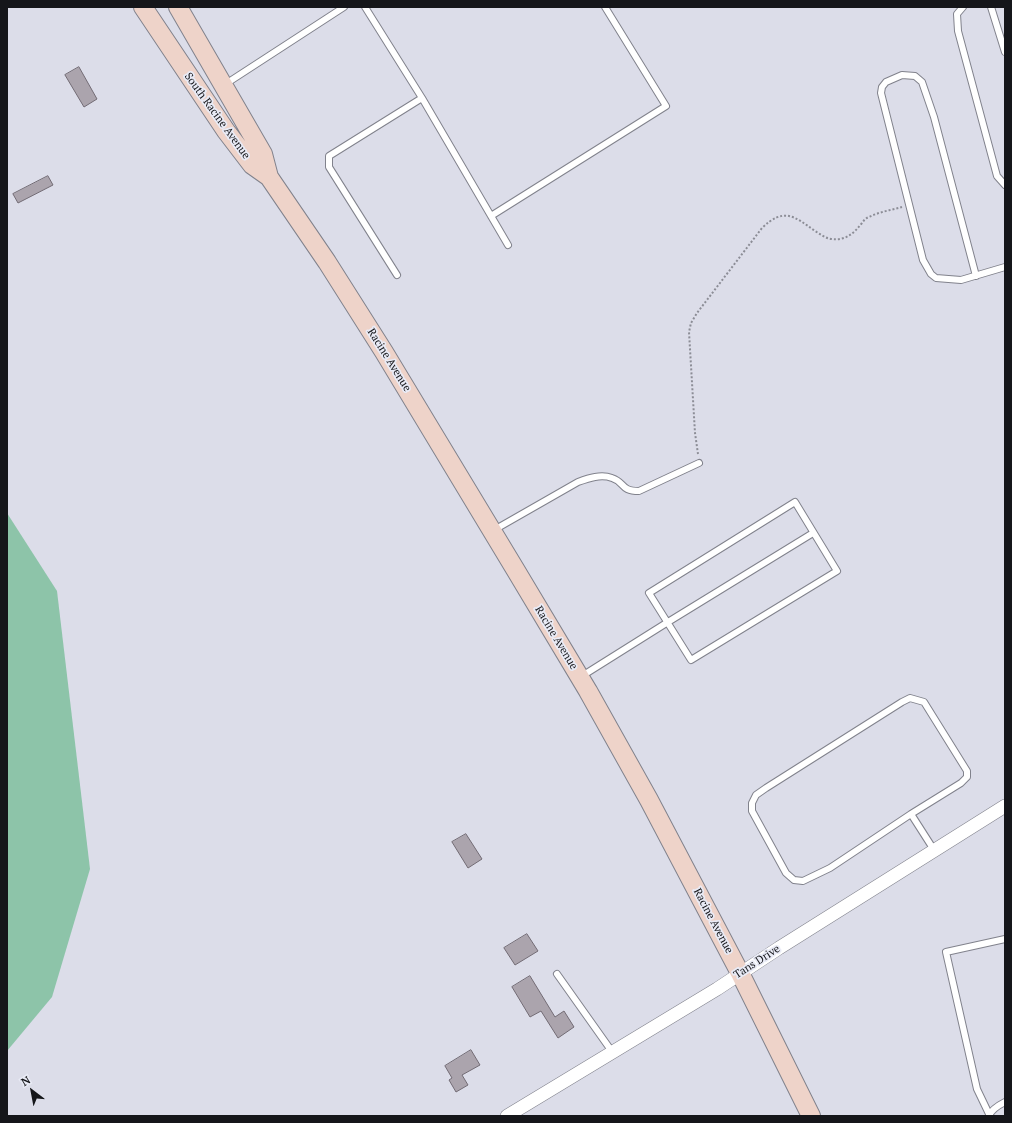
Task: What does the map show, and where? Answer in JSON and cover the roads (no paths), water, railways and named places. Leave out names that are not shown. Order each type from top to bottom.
[{"type":"main road","name":"South Racine Avenue","points":[[143,7],[226,131],[252,164],[269,177]]},
{"type":"main road","name":"South Racine Avenue","points":[[178,7],[263,154],[269,177]]},
{"type":"main road","name":"Racine Avenue","points":[[269,177],[327,262],[384,352],[580,678],[649,800],[740,973],[811,1116]]},
{"type":"street","name":"Tans Drive","points":[[507,1116],[717,989],[1005,806]]},
{"type":"lane","points":[[223,85],[344,7]]},
{"type":"lane","points":[[365,7],[422,98],[508,245]]},
{"type":"lane","points":[[491,216],[666,106],[605,7]]},
{"type":"lane","points":[[963,7],[957,14],[958,30],[991,156],[998,176],[1005,185]]},
{"type":"lane","points":[[991,7],[1005,52]]},
{"type":"lane","points":[[976,276],[934,117],[922,82],[914,76],[902,75],[886,82],[882,87],[881,93],[922,260],[930,274],[936,278],[961,280],[976,276],[1005,267]]},
{"type":"lane","points":[[397,275],[329,167],[328,156],[422,98]]},
{"type":"lane","points":[[492,531],[578,482],[593,477],[604,476],[614,478],[625,488],[631,491],[639,491],[699,463]]},
{"type":"lane","points":[[795,502],[814,533],[837,571],[691,660],[649,593],[795,502]]},
{"type":"lane","points":[[580,678],[668,622],[814,533]]},
{"type":"lane","points":[[910,698],[924,702],[967,771],[967,777],[961,783],[911,814],[830,868],[803,882],[794,880],[786,873],[752,811],[752,803],[756,795],[766,788],[910,698]]},
{"type":"lane","points":[[911,814],[934,850]]},
{"type":"lane","points":[[1005,939],[946,952],[977,1089],[989,1115],[1005,1102]]},
{"type":"lane","points":[[557,974],[612,1053]]}]
